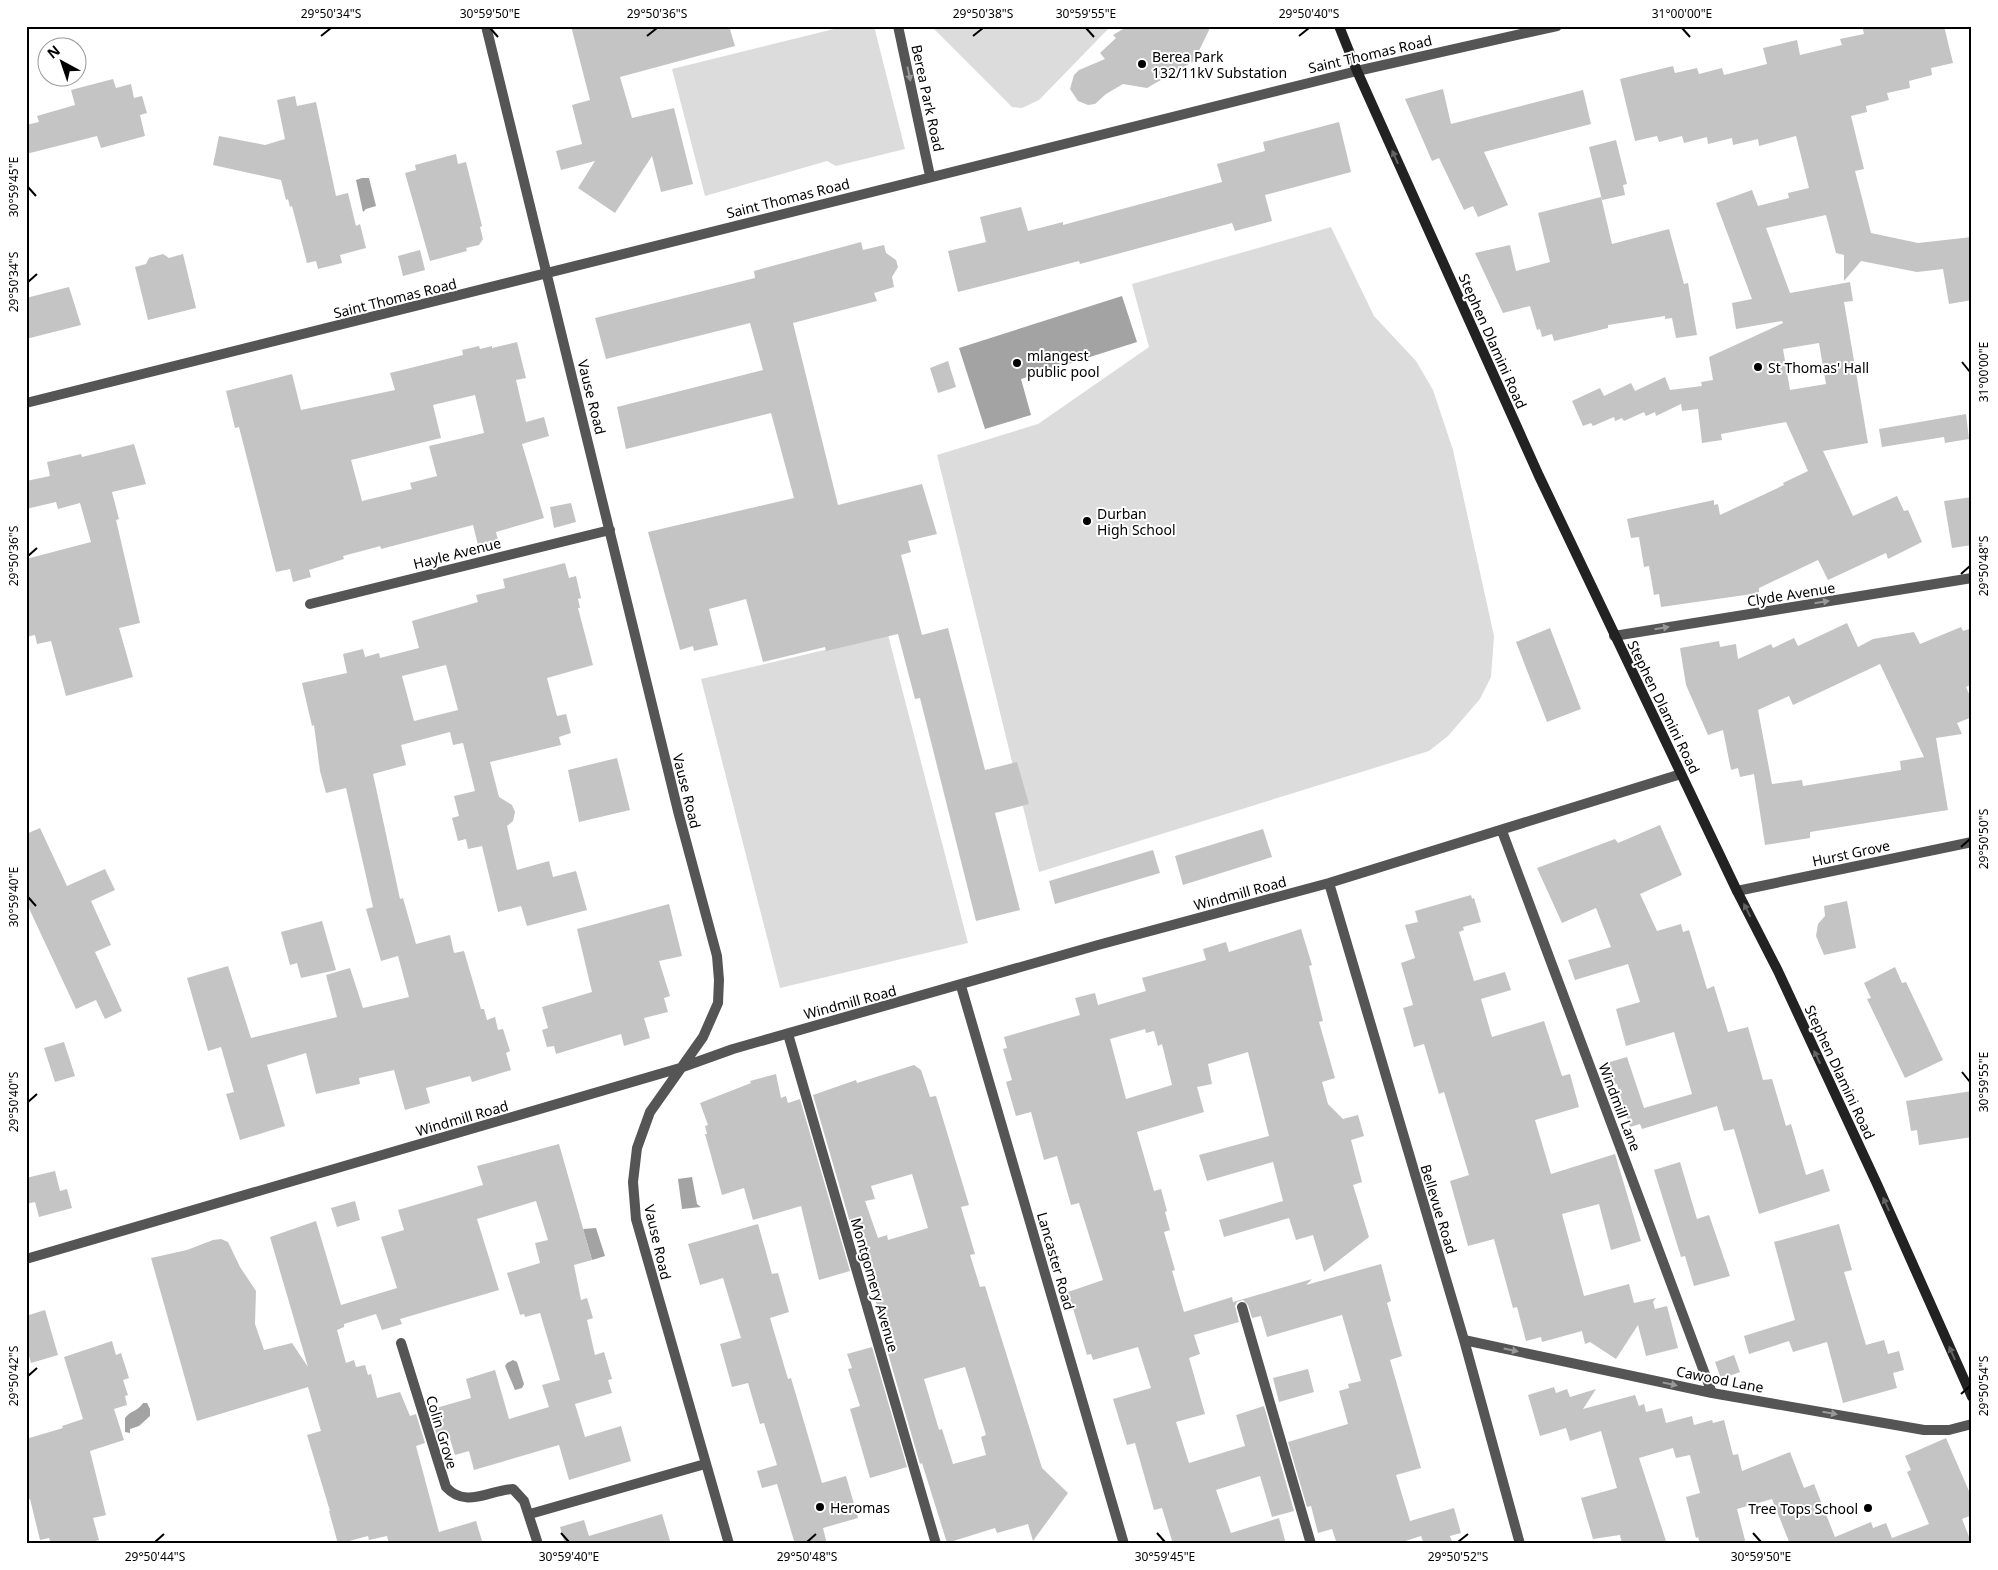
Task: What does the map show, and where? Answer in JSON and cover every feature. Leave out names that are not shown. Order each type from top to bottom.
[{"type":"main road","name":"Stephen Dlamini Road","points":[[1339,26],[1357,71],[1538,476],[1737,891],[1778,971],[1877,1184],[1972,1397]]},
{"type":"street","name":"Vause Road","points":[[486,26],[548,273],[679,816],[717,956],[718,1003],[703,1037],[650,1112],[637,1148],[633,1182],[636,1219],[729,1544]]},
{"type":"street","name":"Berea Park Road","points":[[898,26],[930,176]]},
{"type":"street","name":"Saint Thomas Road","points":[[26,403],[930,176],[1357,71],[1557,26]]},
{"type":"street","name":"Hayle Avenue","points":[[310,604],[610,530]]},
{"type":"street","name":"Clyde Avenue","points":[[1614,636],[1972,578]]},
{"type":"street","name":"Windmill Road","points":[[26,1259],[680,1068],[733,1049],[961,986],[1082,950],[1329,883],[1502,831],[1681,774]]},
{"type":"street","name":"Windmill Lane","points":[[1502,831],[1712,1393]]},
{"type":"street","name":"Hurst Grove","points":[[1737,891],[1972,842]]},
{"type":"street","name":"Bellevue Road","points":[[1329,883],[1464,1340],[1520,1544]]},
{"type":"street","name":"Lancaster Road","points":[[961,986],[1124,1544]]},
{"type":"street","name":"Montgomery Avenue","points":[[788,1034],[936,1544]]},
{"type":"street","points":[[1242,1307],[1311,1544]]},
{"type":"street","name":"Cawood Lane","points":[[1464,1340],[1712,1393],[1924,1430],[1949,1430],[1972,1424]]},
{"type":"street","name":"Colin Grove","points":[[401,1343],[446,1487],[457,1497],[465,1499],[513,1489],[519,1493],[530,1514],[538,1544]]},
{"type":"street","points":[[530,1514],[705,1464]]},
{"type":"shaded area","points":[[846,26],[874,26],[905,149],[836,166],[827,161],[705,196],[672,69]]},
{"type":"shaded area","points":[[937,26],[1111,26],[1039,100],[1022,108],[1012,107],[934,29]]},
{"type":"shaded area","points":[[369,178],[376,206],[363,212],[356,180]]},
{"type":"shaded area","points":[[1331,227],[1374,316],[1416,361],[1433,390],[1453,450],[1494,636],[1491,677],[1480,699],[1448,736],[1429,751],[1039,872],[937,455],[1038,424],[1149,347],[1132,284]]},
{"type":"shaded area","name":"mlangest public pool","points":[[1122,296],[1137,342],[1021,379],[1031,415],[985,429],[959,348]]},
{"type":"shaded area","points":[[888,635],[968,943],[780,988],[701,679]]},
{"type":"shaded area","points":[[692,1177],[697,1204],[701,1207],[682,1209],[678,1179]]},
{"type":"shaded area","points":[[596,1228],[605,1256],[592,1260],[583,1229]]},
{"type":"shaded area","points":[[513,1360],[517,1362],[524,1384],[522,1388],[515,1390],[505,1366]]},
{"type":"shaded area","points":[[143,1403],[147,1403],[150,1409],[150,1416],[139,1426],[130,1429],[130,1433],[125,1432],[125,1418]]},
{"type":"building","points":[[571,26],[729,26],[735,46],[620,77],[632,118],[674,108],[693,184],[661,192],[652,156],[615,213],[578,188],[595,161],[561,170],[556,151],[582,144],[572,105],[590,100]]},
{"type":"building","name":"Berea Park 132/11kV Substation","points":[[1128,26],[1211,26],[1194,61],[1147,88],[1123,84],[1106,94],[1095,104],[1088,105],[1078,101],[1070,89],[1074,75],[1079,70],[1105,59],[1100,53],[1116,38],[1113,35]]},
{"type":"building","points":[[1862,26],[1944,26],[1953,63],[1931,68],[1932,75],[1909,81],[1910,88],[1887,93],[1889,100],[1866,106],[1867,112],[1851,116],[1864,169],[1855,171],[1871,233],[1918,243],[1972,237],[1972,300],[1949,304],[1943,269],[1917,272],[1861,261],[1844,281],[1844,255],[1836,253],[1826,215],[1766,228],[1790,293],[1850,282],[1853,301],[1844,302],[1868,443],[1823,451],[1853,516],[1897,496],[1904,511],[1908,510],[1922,542],[1888,559],[1886,553],[1828,580],[1818,560],[1759,588],[1759,593],[1661,607],[1659,594],[1654,595],[1649,566],[1644,567],[1639,537],[1631,538],[1627,519],[1714,500],[1714,505],[1718,504],[1720,515],[1784,485],[1783,483],[1808,471],[1786,422],[1721,434],[1722,440],[1702,443],[1698,409],[1682,411],[1681,404],[1656,416],[1655,412],[1646,416],[1644,412],[1624,421],[1622,418],[1615,421],[1614,417],[1593,426],[1591,423],[1583,426],[1572,401],[1600,388],[1604,396],[1631,383],[1635,391],[1665,377],[1670,390],[1702,386],[1701,382],[1713,380],[1709,357],[1783,323],[1782,321],[1736,329],[1732,303],[1752,299],[1716,203],[1752,190],[1758,206],[1789,198],[1788,193],[1809,188],[1796,136],[1759,146],[1758,139],[1733,145],[1732,138],[1708,144],[1707,137],[1684,143],[1682,136],[1659,142],[1657,136],[1635,141],[1620,79],[1673,66],[1675,73],[1697,68],[1699,74],[1722,68],[1724,75],[1767,64],[1763,48],[1797,40],[1800,55],[1842,45],[1840,39],[1864,34]],"holes":[[[1819,343],[1826,384],[1790,390],[1783,349]]]},
{"type":"building","points":[[113,79],[116,88],[131,84],[134,98],[142,96],[147,113],[140,115],[145,136],[101,148],[97,136],[26,154],[26,125],[39,122],[37,116],[75,105],[71,90],[88,88],[88,86]]},
{"type":"building","points":[[1443,89],[1451,124],[1583,90],[1591,124],[1484,152],[1508,205],[1478,217],[1473,206],[1464,210],[1439,158],[1432,161],[1405,99]]},
{"type":"building","points":[[295,96],[297,106],[316,102],[336,196],[348,193],[356,226],[360,224],[366,248],[340,255],[342,263],[318,269],[316,261],[307,263],[292,206],[290,207],[288,199],[286,200],[281,180],[213,165],[219,136],[265,145],[285,139],[277,100]]},
{"type":"building","points":[[1339,122],[1351,172],[1265,195],[1272,221],[1235,231],[1232,223],[1080,264],[1079,261],[958,292],[948,251],[986,242],[980,217],[1021,207],[1028,231],[1063,222],[1063,225],[1222,182],[1217,164],[1265,151],[1263,142]]},
{"type":"building","points":[[1616,140],[1627,184],[1623,185],[1625,195],[1602,200],[1589,147]]},
{"type":"building","points":[[456,154],[458,164],[466,162],[482,226],[480,227],[483,239],[479,245],[466,248],[467,251],[430,261],[405,173],[416,170],[415,165]]},
{"type":"building","points":[[1601,197],[1612,244],[1669,229],[1684,284],[1688,283],[1697,335],[1676,338],[1672,318],[1665,319],[1665,316],[1608,325],[1608,328],[1554,341],[1552,334],[1542,337],[1540,329],[1537,330],[1530,306],[1503,313],[1475,253],[1510,245],[1516,271],[1550,262],[1538,213]]},
{"type":"building","points":[[861,242],[863,250],[884,245],[886,253],[896,260],[898,267],[892,277],[894,287],[874,293],[877,301],[793,323],[838,505],[922,484],[937,534],[908,541],[911,552],[901,555],[922,635],[948,628],[985,770],[1017,762],[1029,804],[995,813],[1020,910],[976,921],[920,698],[915,699],[898,634],[826,651],[825,647],[763,662],[746,599],[709,609],[718,645],[694,651],[693,646],[680,650],[648,532],[794,498],[771,413],[626,449],[617,407],[763,370],[750,323],[606,359],[595,318],[755,278],[754,271]]},
{"type":"building","points":[[420,250],[425,270],[403,276],[398,256]]},
{"type":"building","points":[[163,254],[169,258],[183,254],[196,308],[148,320],[135,267],[146,264],[149,258]]},
{"type":"building","points":[[69,287],[81,325],[26,339],[26,298]]},
{"type":"building","points":[[517,342],[526,378],[516,380],[526,422],[544,417],[549,436],[522,444],[544,518],[496,532],[499,544],[479,549],[473,525],[381,549],[380,546],[343,556],[344,559],[309,570],[311,577],[293,582],[290,569],[276,572],[239,427],[235,428],[226,391],[292,374],[301,410],[395,390],[390,373],[463,355],[462,350],[479,346],[480,349],[492,346],[492,348]],"holes":[[[475,395],[484,433],[429,446],[437,476],[410,483],[412,489],[362,501],[351,460],[441,438],[433,405]]]},
{"type":"building","points":[[948,361],[956,387],[938,393],[930,368]]},
{"type":"building","points":[[1966,414],[1969,439],[1945,443],[1944,437],[1882,447],[1879,429]]},
{"type":"building","points":[[134,444],[146,484],[112,492],[119,519],[116,520],[140,623],[119,628],[133,677],[66,696],[51,641],[37,644],[35,635],[26,637],[26,559],[91,542],[80,503],[58,509],[56,502],[26,509],[26,481],[50,476],[47,462],[81,454],[82,457]]},
{"type":"building","points":[[1972,497],[1972,545],[1952,548],[1944,501]]},
{"type":"building","points":[[571,503],[576,522],[554,528],[550,507]]},
{"type":"building","points":[[565,563],[569,578],[576,576],[581,598],[578,599],[580,608],[578,608],[593,665],[547,678],[557,716],[566,714],[571,733],[559,737],[561,745],[490,762],[499,797],[512,805],[515,812],[513,821],[507,826],[517,870],[549,861],[553,877],[576,871],[587,910],[527,926],[521,906],[498,912],[482,846],[468,849],[466,839],[458,841],[452,818],[459,816],[454,796],[475,791],[463,743],[453,745],[450,732],[401,745],[406,765],[373,774],[400,899],[403,898],[416,944],[450,935],[454,953],[464,951],[481,1009],[484,1009],[487,1020],[495,1017],[498,1030],[503,1029],[510,1051],[506,1053],[511,1070],[472,1082],[470,1076],[426,1088],[430,1103],[405,1110],[394,1070],[359,1078],[360,1084],[316,1094],[306,1053],[267,1065],[285,1126],[240,1140],[226,1094],[234,1092],[221,1047],[208,1051],[187,978],[228,966],[251,1038],[337,1017],[326,975],[350,968],[363,1008],[409,997],[398,956],[381,961],[366,909],[373,907],[346,788],[326,793],[320,771],[314,725],[312,726],[302,683],[347,673],[343,654],[363,649],[365,657],[379,653],[380,658],[419,648],[412,621],[478,602],[476,595],[505,588],[503,579]],"holes":[[[446,665],[458,710],[414,721],[402,676]]]},
{"type":"building","points":[[1847,623],[1858,647],[1873,639],[1914,632],[1920,644],[1961,627],[1963,631],[1972,628],[1972,684],[1966,687],[1972,701],[1972,717],[1957,723],[1962,734],[1936,738],[1948,810],[1810,832],[1810,838],[1765,845],[1754,774],[1740,777],[1738,768],[1731,770],[1723,730],[1708,735],[1686,685],[1680,648],[1719,641],[1720,647],[1736,644],[1738,659],[1771,644],[1773,648],[1794,638],[1798,646]],"holes":[[[1880,664],[1924,757],[1900,761],[1901,770],[1803,786],[1802,780],[1772,784],[1758,710],[1789,696],[1793,705]]]},
{"type":"building","points":[[1550,628],[1581,709],[1547,722],[1516,642]]},
{"type":"building","points":[[617,758],[630,810],[579,822],[568,770]]},
{"type":"building","points":[[1660,825],[1682,875],[1640,894],[1657,931],[1681,924],[1683,932],[1689,930],[1707,989],[1714,986],[1728,1032],[1748,1027],[1763,1080],[1772,1079],[1786,1126],[1791,1124],[1806,1175],[1823,1169],[1830,1191],[1759,1214],[1734,1129],[1724,1131],[1717,1106],[1642,1129],[1640,1124],[1630,1127],[1617,1084],[1610,1086],[1603,1064],[1627,1057],[1644,1108],[1692,1094],[1674,1032],[1626,1046],[1616,1009],[1640,1002],[1628,964],[1575,980],[1568,960],[1611,947],[1596,908],[1562,923],[1537,868],[1615,839],[1618,843]]},
{"type":"building","points":[[40,828],[67,886],[105,869],[115,890],[91,901],[111,945],[95,952],[122,1011],[105,1019],[96,1000],[76,1009],[26,902],[26,834]]},
{"type":"building","points":[[1263,829],[1272,857],[1183,885],[1175,856]]},
{"type":"building","points":[[1153,850],[1160,873],[1055,904],[1049,881]]},
{"type":"building","points":[[1471,895],[1472,899],[1474,898],[1481,922],[1463,927],[1464,930],[1459,932],[1474,981],[1505,972],[1511,990],[1481,999],[1492,1037],[1544,1021],[1562,1076],[1570,1074],[1579,1107],[1535,1120],[1551,1174],[1615,1154],[1641,1241],[1611,1250],[1599,1204],[1562,1214],[1584,1296],[1629,1284],[1634,1303],[1656,1298],[1653,1302],[1655,1309],[1667,1306],[1678,1348],[1646,1356],[1638,1325],[1616,1359],[1590,1342],[1585,1344],[1582,1331],[1542,1342],[1541,1337],[1526,1341],[1517,1307],[1513,1308],[1494,1239],[1468,1246],[1450,1181],[1469,1175],[1444,1092],[1439,1094],[1424,1044],[1414,1047],[1403,1008],[1413,1005],[1401,963],[1415,958],[1405,925],[1418,922],[1415,911]]},
{"type":"building","points":[[1847,901],[1856,948],[1824,955],[1816,936],[1818,924],[1825,916],[1824,906]]},
{"type":"building","points":[[669,904],[682,956],[659,961],[670,996],[664,998],[668,1012],[644,1018],[650,1038],[624,1046],[621,1034],[556,1054],[554,1046],[547,1047],[542,1030],[548,1028],[542,1007],[592,992],[577,929]]},
{"type":"building","points":[[322,921],[336,970],[301,978],[297,963],[290,965],[281,932]]},
{"type":"building","points":[[1301,929],[1312,965],[1309,966],[1323,1021],[1319,1022],[1335,1078],[1322,1082],[1328,1104],[1343,1119],[1358,1115],[1364,1136],[1351,1140],[1362,1182],[1353,1185],[1369,1237],[1324,1272],[1313,1235],[1296,1240],[1289,1218],[1224,1237],[1219,1220],[1283,1201],[1273,1162],[1207,1181],[1199,1155],[1269,1136],[1248,1052],[1208,1064],[1212,1084],[1197,1087],[1204,1112],[1137,1132],[1154,1191],[1161,1189],[1167,1211],[1165,1212],[1170,1230],[1164,1232],[1175,1270],[1172,1271],[1184,1312],[1232,1297],[1233,1302],[1312,1279],[1306,1285],[1381,1264],[1391,1301],[1387,1303],[1402,1356],[1390,1360],[1421,1468],[1396,1475],[1410,1521],[1454,1508],[1461,1533],[1450,1536],[1453,1544],[1424,1544],[1421,1536],[1396,1544],[1337,1544],[1332,1529],[1318,1533],[1311,1506],[1307,1507],[1288,1442],[1348,1424],[1339,1391],[1349,1388],[1348,1384],[1361,1381],[1342,1315],[1267,1337],[1261,1316],[1252,1318],[1248,1305],[1243,1300],[1237,1302],[1235,1306],[1239,1322],[1194,1335],[1200,1354],[1189,1358],[1205,1414],[1176,1422],[1189,1463],[1245,1446],[1236,1415],[1264,1406],[1294,1511],[1272,1517],[1260,1476],[1216,1490],[1231,1533],[1279,1518],[1286,1544],[1173,1544],[1162,1508],[1154,1510],[1135,1443],[1127,1445],[1113,1399],[1151,1388],[1138,1347],[1093,1360],[1091,1354],[1087,1355],[1068,1292],[1103,1280],[1079,1203],[1071,1205],[1057,1156],[1044,1160],[1031,1112],[1016,1116],[1006,1082],[1012,1080],[1003,1049],[1007,1048],[1004,1037],[1080,1015],[1075,998],[1095,993],[1098,1005],[1146,991],[1142,978],[1206,960],[1203,949],[1226,942],[1229,952]],"holes":[[[1145,1029],[1146,1033],[1154,1031],[1158,1046],[1162,1044],[1172,1085],[1126,1099],[1110,1039]]]},
{"type":"building","points":[[1895,967],[1902,983],[1906,982],[1943,1060],[1905,1078],[1867,999],[1871,998],[1864,983]]},
{"type":"building","points":[[64,1042],[75,1076],[55,1082],[44,1048]]},
{"type":"building","points":[[914,1065],[921,1070],[930,1097],[936,1096],[969,1205],[961,1207],[975,1254],[970,1255],[980,1287],[985,1286],[1042,1468],[1068,1493],[1033,1541],[1028,1524],[997,1533],[995,1528],[947,1543],[922,1463],[920,1464],[885,1343],[888,1342],[873,1292],[863,1267],[813,1095],[856,1080],[857,1083]],"holes":[[[912,1174],[928,1228],[888,1240],[887,1235],[878,1238],[865,1201],[875,1199],[871,1186]],[[965,1367],[986,1435],[981,1437],[986,1455],[953,1464],[942,1429],[939,1430],[924,1379]]]},
{"type":"building","points":[[776,1074],[781,1098],[786,1096],[788,1103],[800,1099],[850,1271],[819,1280],[801,1206],[753,1220],[744,1188],[722,1195],[705,1134],[707,1134],[705,1126],[708,1125],[700,1103],[751,1083],[750,1081]]},
{"type":"building","points":[[1972,1091],[1972,1137],[1919,1145],[1917,1130],[1911,1131],[1906,1101]]},
{"type":"building","points":[[559,1144],[592,1260],[574,1265],[581,1300],[587,1298],[593,1318],[587,1320],[595,1355],[604,1352],[612,1379],[608,1380],[612,1393],[575,1404],[585,1437],[621,1426],[631,1461],[569,1480],[559,1445],[474,1470],[469,1451],[455,1455],[449,1436],[438,1439],[429,1410],[471,1398],[466,1379],[495,1370],[509,1419],[549,1407],[542,1385],[560,1380],[540,1313],[525,1317],[524,1314],[520,1315],[507,1273],[540,1263],[535,1243],[548,1240],[536,1201],[477,1219],[499,1290],[400,1319],[402,1324],[382,1330],[376,1314],[344,1324],[344,1327],[337,1330],[346,1363],[354,1360],[356,1367],[365,1365],[368,1375],[371,1374],[377,1398],[400,1392],[410,1416],[416,1414],[425,1443],[416,1446],[439,1532],[476,1521],[483,1544],[389,1544],[387,1536],[369,1540],[368,1536],[338,1544],[307,1435],[321,1431],[308,1387],[197,1421],[151,1258],[187,1250],[213,1240],[221,1239],[228,1242],[240,1267],[256,1291],[255,1324],[264,1350],[292,1343],[308,1367],[270,1237],[316,1221],[341,1305],[397,1288],[381,1237],[404,1230],[398,1210],[483,1185],[477,1166]]},
{"type":"building","points":[[1680,1162],[1697,1219],[1709,1215],[1730,1276],[1694,1286],[1685,1256],[1681,1257],[1654,1170]]},
{"type":"building","points":[[55,1171],[60,1191],[67,1189],[72,1208],[39,1217],[35,1202],[26,1204],[26,1178]]},
{"type":"building","points":[[355,1201],[360,1220],[337,1227],[331,1208]]},
{"type":"building","points":[[758,1224],[772,1274],[778,1273],[789,1312],[770,1318],[788,1379],[791,1378],[822,1483],[846,1476],[858,1518],[823,1528],[827,1544],[795,1544],[777,1484],[762,1488],[757,1471],[777,1465],[764,1423],[760,1424],[748,1383],[732,1387],[720,1344],[741,1338],[723,1278],[700,1285],[688,1244]]},
{"type":"building","points":[[1839,1224],[1852,1270],[1844,1272],[1866,1345],[1884,1340],[1888,1354],[1899,1351],[1904,1370],[1893,1373],[1897,1388],[1843,1403],[1827,1342],[1793,1352],[1789,1341],[1749,1354],[1744,1336],[1795,1320],[1774,1242]]},
{"type":"building","points":[[45,1310],[58,1355],[31,1363],[26,1345],[26,1316]]},
{"type":"building","points":[[112,1341],[116,1355],[121,1353],[129,1378],[123,1380],[128,1395],[125,1396],[127,1405],[114,1409],[124,1440],[90,1451],[106,1515],[93,1518],[99,1540],[85,1544],[51,1544],[49,1538],[40,1540],[30,1499],[26,1500],[26,1439],[63,1428],[62,1426],[83,1419],[64,1357]]},
{"type":"building","points":[[872,1347],[907,1467],[870,1478],[850,1409],[860,1406],[848,1369],[852,1368],[847,1354]]},
{"type":"building","points":[[1734,1355],[1740,1372],[1721,1379],[1715,1362]]},
{"type":"building","points":[[1308,1369],[1314,1392],[1279,1402],[1273,1378]]},
{"type":"building","points":[[1554,1387],[1556,1393],[1567,1389],[1570,1397],[1596,1389],[1583,1409],[1635,1395],[1639,1406],[1644,1404],[1646,1412],[1662,1408],[1666,1423],[1692,1416],[1694,1425],[1712,1420],[1713,1423],[1724,1420],[1733,1455],[1738,1454],[1742,1471],[1790,1452],[1804,1488],[1814,1484],[1835,1537],[1871,1522],[1873,1528],[1886,1523],[1892,1538],[1929,1524],[1907,1472],[1911,1470],[1905,1456],[1946,1438],[1972,1498],[1972,1515],[1962,1519],[1972,1544],[1790,1544],[1772,1499],[1737,1509],[1746,1544],[1700,1544],[1698,1537],[1696,1538],[1686,1497],[1700,1493],[1690,1455],[1676,1458],[1673,1448],[1639,1458],[1667,1544],[1622,1544],[1620,1535],[1593,1539],[1581,1498],[1617,1488],[1601,1431],[1570,1441],[1566,1428],[1540,1436],[1528,1395]]},
{"type":"building","points":[[662,1514],[671,1544],[565,1544],[560,1527],[584,1520],[589,1536]]},
{"type":"place","name":"Berea Park 132/11kV Substation","points":[[1142,64]]},
{"type":"place","name":"mlangest public pool","points":[[1017,363]]},
{"type":"place","name":"St Thomas' Hall","points":[[1758,367]]},
{"type":"place","name":"Durban High School","points":[[1087,521]]},
{"type":"place","name":"Heromas","points":[[820,1507]]},
{"type":"place","name":"Tree Tops School","points":[[1868,1508]]}]
